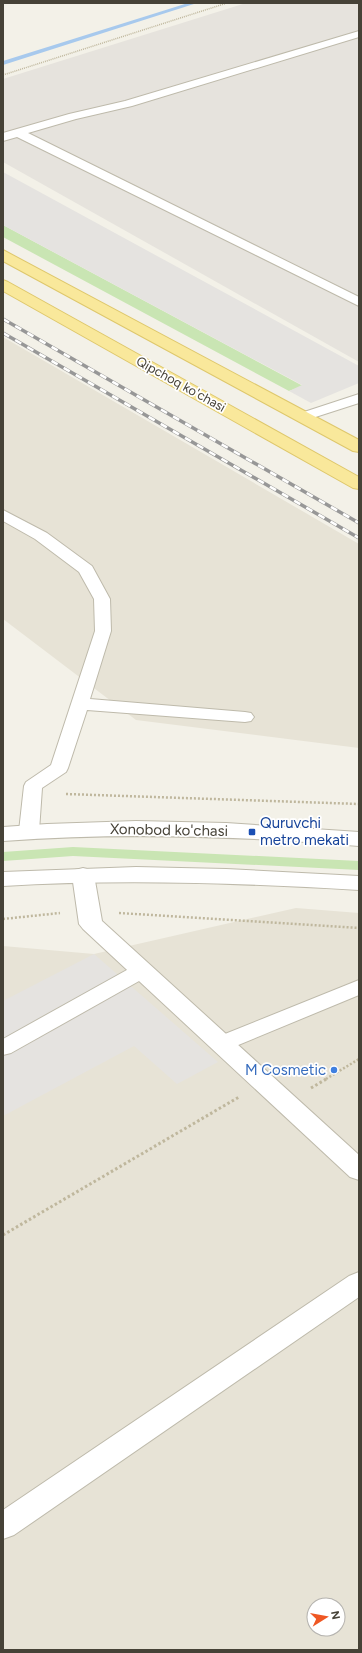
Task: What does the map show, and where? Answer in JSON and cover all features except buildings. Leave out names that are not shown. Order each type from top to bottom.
[{"type":"main road","name":"Qipchoq ko'chasi","points":[[3,255],[359,448]]},
{"type":"main road","name":"Qipchoq ko'chasi","points":[[3,285],[359,484]]},
{"type":"street","name":"Xonobod ko'chasi","points":[[3,834],[73,829],[252,832],[359,839]]},
{"type":"street","points":[[3,879],[83,875],[146,874],[299,879],[359,883]]},
{"type":"street","points":[[83,875],[91,924],[141,972],[223,1043],[359,1170]]},
{"type":"street","points":[[3,1526],[359,1283]]},
{"type":"lane","points":[[3,137],[73,116],[128,104],[359,34]]},
{"type":"lane","points":[[17,132],[359,302]]},
{"type":"lane","points":[[302,417],[359,398]]},
{"type":"lane","points":[[3,515],[41,536],[86,569],[102,598],[104,631],[59,768],[33,786],[29,831]]},
{"type":"lane","points":[[80,704],[245,717]]},
{"type":"lane","points":[[3,1048],[141,972]]},
{"type":"lane","points":[[223,1043],[359,987]]},
{"type":"path","points":[[3,75],[227,3]]},
{"type":"path","points":[[32,794],[359,804]]},
{"type":"path","points":[[3,919],[89,911],[359,928]]},
{"type":"path","points":[[286,1102],[359,1059]]},
{"type":"path","points":[[3,1234],[265,1082]]},
{"type":"shaded area","points":[[246,3],[359,3],[359,362],[3,162],[3,79]]},
{"type":"shaded area","points":[[3,172],[359,366],[359,383],[311,403],[289,391],[302,385],[3,225]]},
{"type":"shaded area","points":[[3,337],[359,544],[359,748],[136,720],[3,619]]},
{"type":"shaded area","points":[[296,908],[359,913],[359,1650],[3,1650],[3,946],[94,954]]},
{"type":"shaded area","points":[[94,954],[218,1062],[177,1084],[134,1046],[3,1116],[3,1001]]},
{"type":"green space","points":[[3,225],[303,386],[289,391],[3,237]]},
{"type":"green space","points":[[73,847],[359,861],[359,870],[73,856],[3,861],[3,852]]},
{"type":"waterway","points":[[3,63],[194,3]]},
{"type":"railway","points":[[3,319],[359,523]]},
{"type":"railway","points":[[3,333],[359,538]]},
{"type":"place","name":"Quruvchi metro mekati","points":[[252,832]]},
{"type":"place","name":"M Cosmetic","points":[[334,1070]]}]
